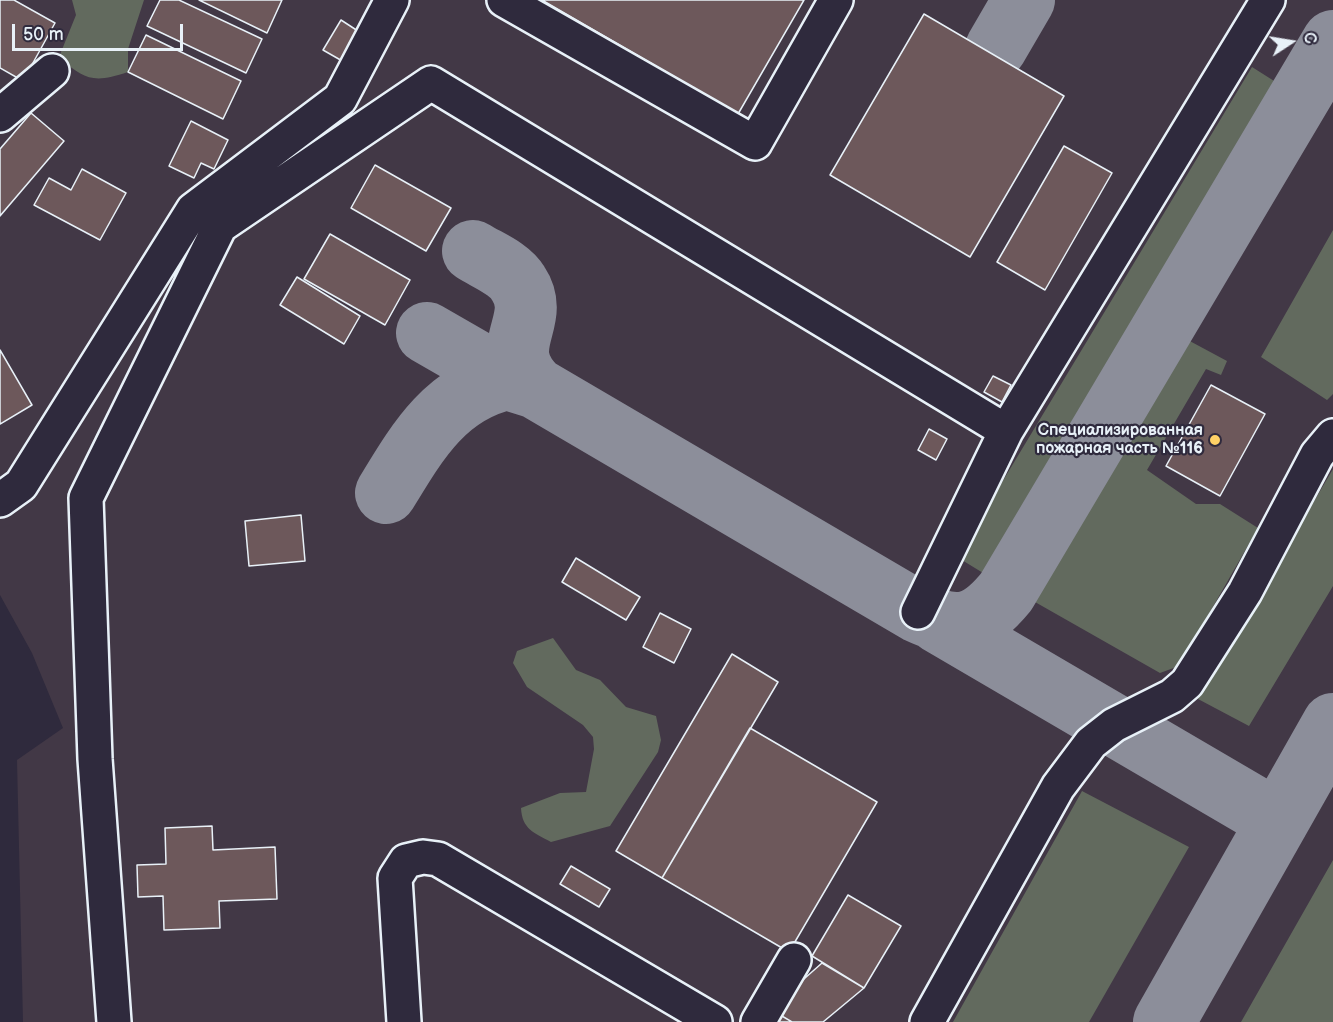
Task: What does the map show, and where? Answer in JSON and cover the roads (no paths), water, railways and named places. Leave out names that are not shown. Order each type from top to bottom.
[{"type":"lane","points":[[0,500],[21,485],[193,210],[340,99],[392,0]]},
{"type":"lane","points":[[504,0],[756,143],[836,0]]},
{"type":"lane","points":[[918,612],[1006,431],[1268,0]]},
{"type":"lane","points":[[0,115],[52,71]]},
{"type":"lane","points":[[114,1022],[95,759],[86,498],[220,226],[431,83],[1006,431]]},
{"type":"lane","points":[[927,1022],[1058,787],[1099,737],[1114,725],[1172,696],[1188,683],[1245,592],[1317,455],[1333,436]]},
{"type":"lane","points":[[404,1022],[395,879],[406,861],[423,857],[438,859],[715,1022]]},
{"type":"lane","points":[[758,1022],[794,960]]},
{"type":"place","name":"Специализированная пожарная часть №116","points":[[1215,440]]}]
